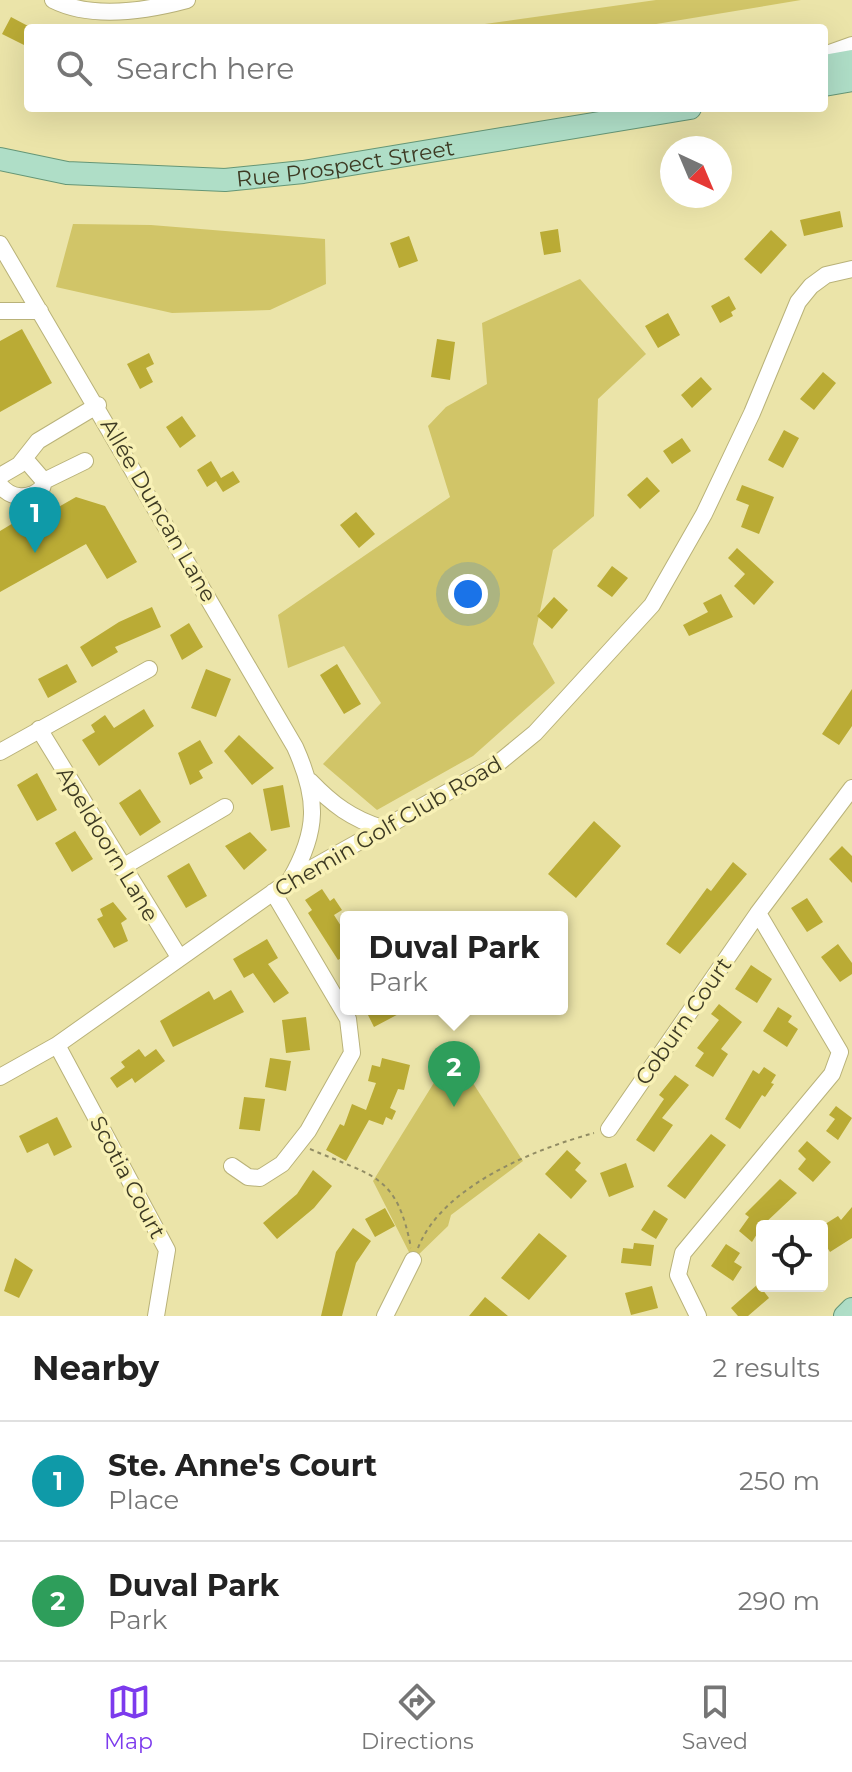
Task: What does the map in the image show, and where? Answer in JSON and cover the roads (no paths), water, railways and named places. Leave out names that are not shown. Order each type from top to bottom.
[{"type":"main road","points":[[828,65],[852,61]]},
{"type":"main road","points":[[828,84],[852,80]]},
{"type":"main road","name":"Rue Prospect Street","points":[[2,157],[59,156],[202,168],[337,152],[574,112]]},
{"type":"main road","name":"Rue Prospect Street","points":[[2,157],[67,173],[225,180],[303,172],[666,112]]},
{"type":"main road","points":[[845,1316],[852,1309]]},
{"type":"street","points":[[53,0],[68,8],[150,10],[187,0]]},
{"type":"street","points":[[828,54],[852,45]]},
{"type":"street","name":"Allée Duncan Lane","points":[[0,244],[98,405],[267,696],[310,781]]},
{"type":"street","name":"Chemin Golf Club Road","points":[[0,1077],[57,1045],[289,881],[517,750],[631,632],[652,605],[704,514],[752,413],[798,302],[811,286],[826,275],[852,269]]},
{"type":"street","points":[[0,311],[40,311]]},
{"type":"street","points":[[0,476],[25,459],[38,441],[98,405]]},
{"type":"street","points":[[25,459],[44,481]]},
{"type":"street","points":[[0,485],[9,494],[27,497],[42,488],[44,481],[85,461]]},
{"type":"street","points":[[0,752],[149,669]]},
{"type":"street","name":"Apeldoorn Lane","points":[[39,729],[121,868],[179,957]]},
{"type":"street","points":[[310,781],[341,810],[358,821],[382,828]]},
{"type":"street","points":[[289,881],[300,862],[312,824],[310,781]]},
{"type":"street","name":"Coburn Court","points":[[609,1129],[758,913],[849,800]]},
{"type":"street","points":[[121,868],[225,807]]},
{"type":"street","points":[[273,892],[340,1005]]},
{"type":"street","points":[[698,1316],[678,1275],[683,1253],[832,1074],[840,1052],[758,913]]},
{"type":"street","points":[[232,1166],[248,1177],[260,1178],[282,1164],[298,1144],[348,1063],[353,1040],[346,1015]]},
{"type":"street","name":"Scotia Court","points":[[57,1045],[167,1250],[156,1316]]},
{"type":"street","points":[[385,1316],[413,1260]]},
{"type":"place","name":"Ste. Anne's Court","points":[[35,553]]},
{"type":"place","name":"Duval Park","points":[[454,1107]]}]
